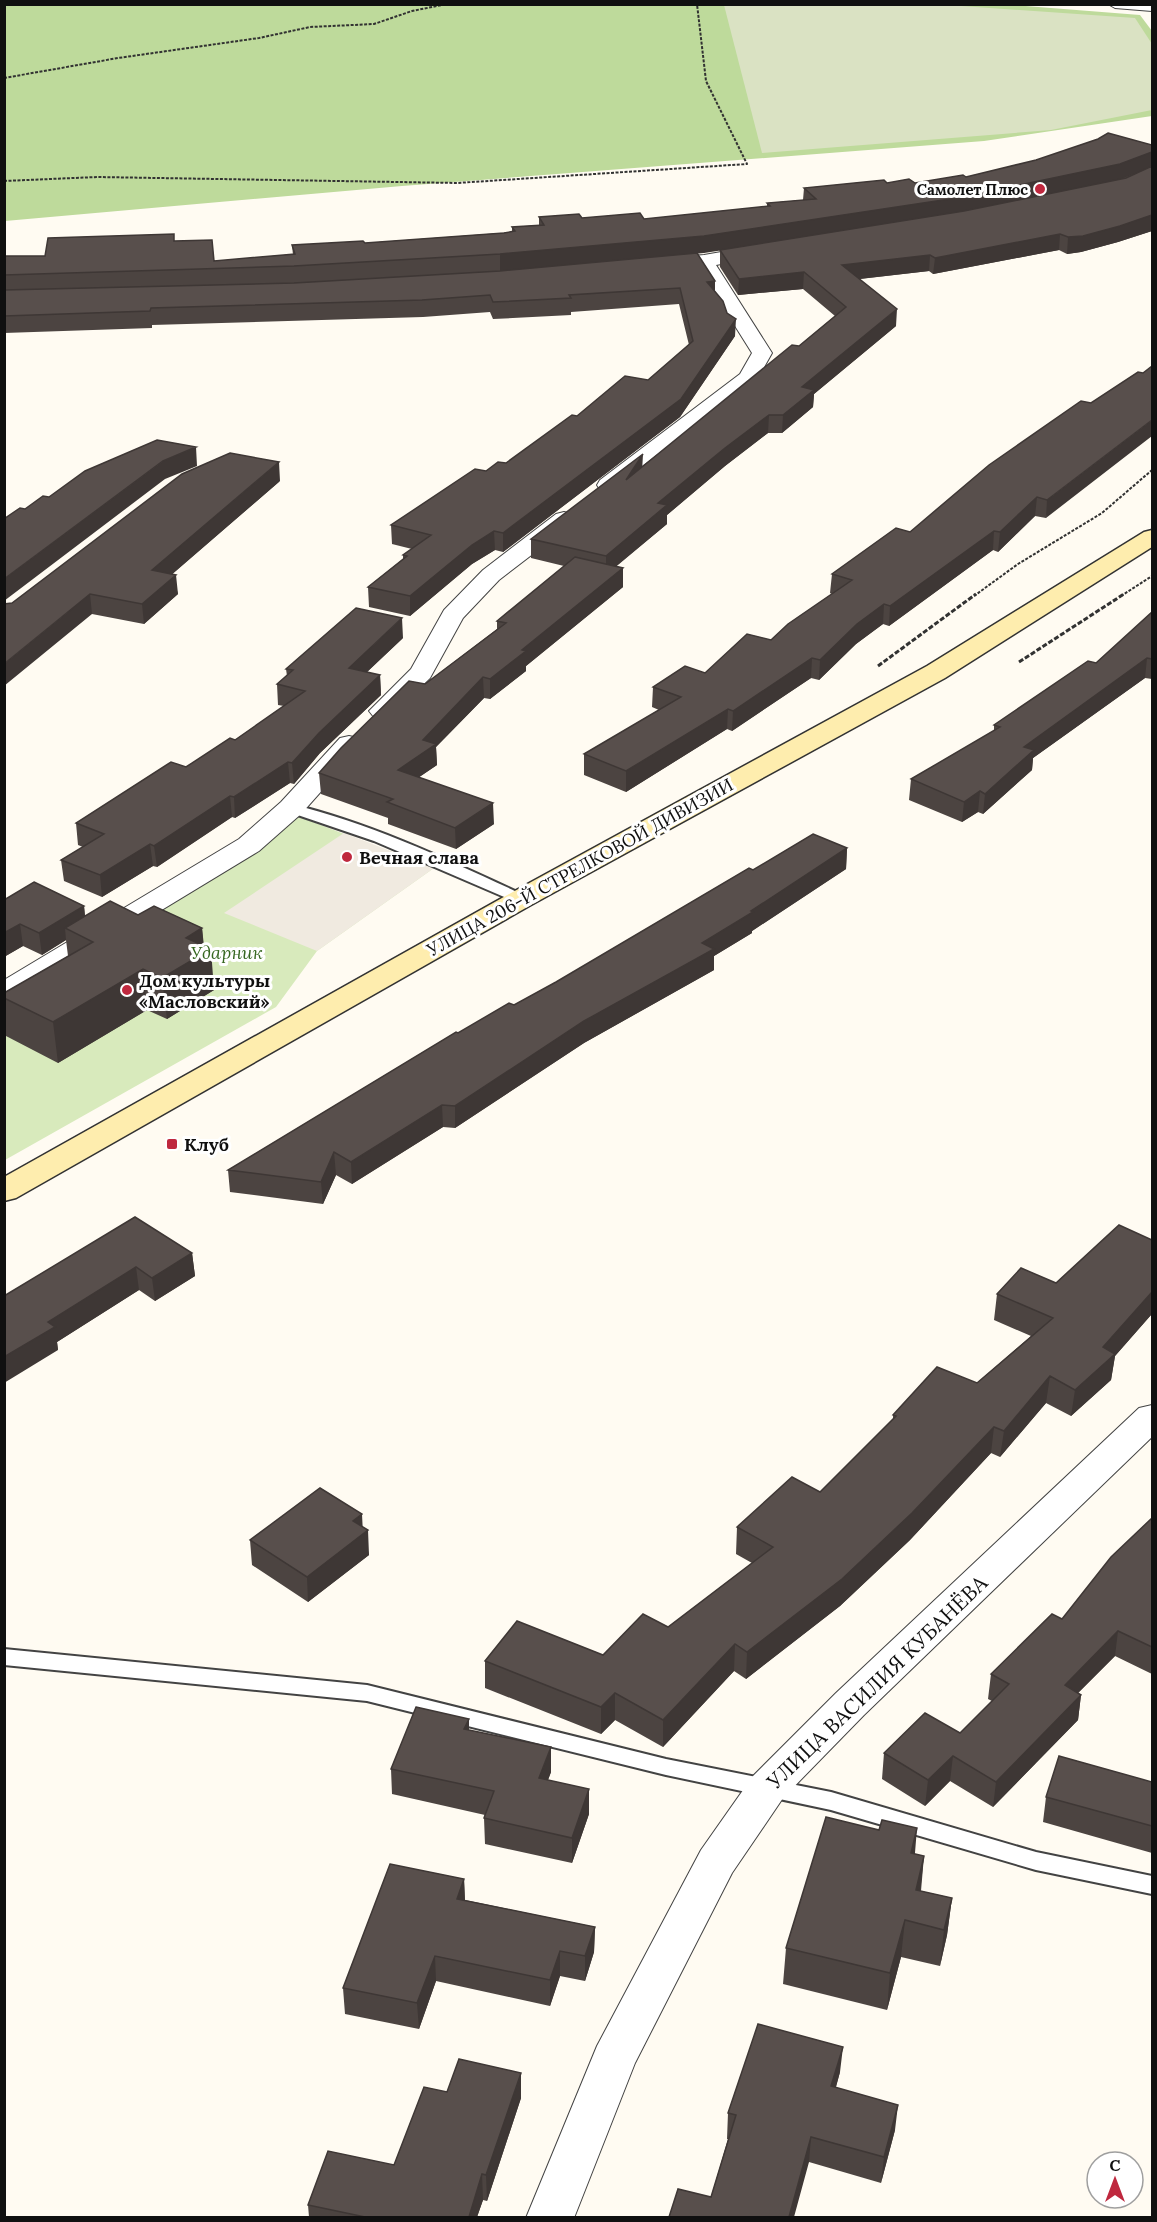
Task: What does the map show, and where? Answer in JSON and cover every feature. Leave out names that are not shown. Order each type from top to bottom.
[{"type":"main road","name":"УЛИЦА 206-Й СТРЕЛКОВОЙ ДИВИЗИИ","points":[[4,1191],[522,899],[936,672],[1152,537]]},
{"type":"street","points":[[1115,4],[1152,7]]},
{"type":"street","points":[[636,267],[704,261],[779,248]]},
{"type":"street","points":[[4,993],[249,845],[291,808],[331,760],[421,673],[453,615],[491,575],[748,378],[762,353],[704,261]]},
{"type":"street","name":"УЛИЦА ВАСИЛИЯ КУБАНЁВА","points":[[550,2217],[612,2060],[716,1862],[768,1787],[859,1696],[1152,1417]]},
{"type":"lane","points":[[291,808],[328,818],[448,865],[522,899]]},
{"type":"lane","points":[[4,1657],[367,1693],[666,1767],[831,1801],[1036,1861],[1152,1884]]},
{"type":"path","points":[[4,78],[118,58],[248,40],[310,27],[374,24],[412,10],[447,4]]},
{"type":"path","points":[[4,180],[97,177],[457,183],[747,164],[706,81],[697,4]]},
{"type":"path","points":[[1019,662],[1152,576]]},
{"type":"green space","points":[[1000,4],[1140,15],[1152,31],[1152,116],[984,141],[402,186],[5,221],[5,5]]},
{"type":"green space","points":[[724,5],[947,5],[1135,18],[1152,44],[1152,110],[1051,130],[762,153]]},
{"type":"green space","name":"Ударник","points":[[297,816],[434,868],[317,951],[276,1007],[5,1160],[4,1005]]},
{"type":"shaded area","points":[[344,833],[434,868],[317,951],[224,913]]},
{"type":"building","points":[[1108,133],[1152,145],[1152,152],[1120,164],[963,197],[704,236],[500,254],[294,266],[4,275],[4,256],[45,256],[48,238],[174,234],[174,241],[212,240],[214,261],[295,254],[292,245],[363,241],[365,243],[504,233],[515,231],[512,227],[544,225],[539,217],[579,214],[582,218],[640,213],[644,219],[816,199],[804,188],[884,180],[887,183],[909,179],[915,183],[963,175],[966,177],[1036,160],[1098,139]]},
{"type":"building","points":[[1152,166],[1152,215],[1120,226],[1083,236],[1068,237],[1060,234],[935,258],[930,255],[842,265],[897,309],[802,387],[814,390],[783,415],[769,415],[725,448],[658,503],[667,505],[606,556],[531,539],[643,454],[626,480],[792,345],[799,346],[846,307],[804,272],[739,279],[720,250],[964,211],[1126,178]]},
{"type":"building","points":[[697,253],[715,281],[707,282],[723,301],[727,313],[736,319],[681,399],[503,533],[494,531],[472,545],[410,596],[368,587],[407,556],[403,555],[431,535],[391,525],[475,469],[486,471],[498,462],[506,463],[572,415],[577,416],[625,376],[648,380],[693,341],[680,288],[569,295],[571,298],[493,302],[490,295],[422,300],[151,308],[150,311],[4,316],[4,290],[294,283],[500,271]]},
{"type":"building","points":[[1152,366],[1152,420],[1047,500],[1037,497],[1000,532],[994,531],[890,606],[884,604],[857,624],[820,660],[812,658],[733,711],[728,709],[626,771],[584,754],[681,697],[653,687],[685,666],[705,673],[747,634],[771,640],[788,624],[852,580],[832,574],[896,528],[910,532],[989,465],[1081,401],[1091,403],[1138,372],[1143,373]]},
{"type":"building","points":[[157,440],[196,447],[163,461],[4,579],[4,519],[20,508],[25,509],[43,496],[49,497],[85,471]]},
{"type":"building","points":[[230,453],[279,462],[152,570],[176,575],[142,604],[90,594],[4,664],[4,604],[12,603],[182,474]]},
{"type":"building","points":[[575,557],[623,568],[522,650],[526,651],[490,679],[483,677],[423,740],[436,744],[398,770],[493,803],[455,828],[387,802],[393,799],[319,773],[409,681],[425,684],[506,623],[497,621]]},
{"type":"building","points":[[356,608],[402,618],[349,668],[380,675],[319,733],[292,763],[288,762],[234,797],[230,796],[154,846],[150,844],[100,875],[61,860],[104,834],[76,823],[171,762],[186,767],[230,738],[235,740],[305,691],[277,684],[293,670],[286,669]]},
{"type":"building","points":[[1152,612],[1152,659],[1147,658],[1024,747],[1034,750],[985,794],[980,791],[964,802],[911,779],[1000,727],[994,725],[1088,661],[1096,663]]},
{"type":"building","points":[[813,834],[847,848],[751,911],[753,912],[702,943],[714,949],[584,1021],[455,1106],[442,1105],[351,1162],[334,1152],[321,1182],[228,1170],[456,1032],[458,1033],[509,1003],[514,1005],[556,982],[749,868],[753,870]]},
{"type":"building","points":[[34,882],[84,906],[39,933],[20,924],[4,933],[4,900]]},
{"type":"building","points":[[110,901],[138,915],[154,906],[202,928],[186,938],[211,949],[162,978],[143,969],[53,1022],[4,998],[4,993],[93,942],[65,928]]},
{"type":"building","points":[[135,1217],[192,1253],[152,1278],[136,1267],[48,1322],[55,1327],[4,1357],[4,1296]]},
{"type":"building","points":[[1119,1225],[1152,1240],[1152,1292],[1103,1347],[1115,1354],[1075,1390],[1050,1376],[1004,1431],[994,1427],[912,1513],[842,1579],[747,1652],[735,1644],[663,1720],[615,1693],[601,1707],[485,1661],[517,1621],[603,1655],[643,1614],[668,1627],[773,1547],[737,1527],[792,1477],[820,1492],[896,1416],[893,1415],[937,1367],[977,1383],[1053,1318],[997,1294],[1021,1268],[1056,1283]]},
{"type":"building","points":[[320,1488],[362,1514],[353,1521],[368,1530],[307,1577],[250,1540]]},
{"type":"building","points":[[1152,1518],[1152,1647],[1118,1631],[1065,1685],[1081,1695],[996,1782],[953,1756],[928,1780],[884,1753],[925,1713],[960,1733],[1009,1684],[991,1674],[1052,1614],[1062,1619],[1111,1557]]},
{"type":"building","points":[[416,1707],[469,1719],[464,1729],[551,1747],[539,1778],[589,1789],[572,1838],[484,1818],[494,1791],[391,1769]]},
{"type":"building","points":[[1059,1756],[1152,1782],[1152,1826],[1046,1797]]},
{"type":"building","points":[[826,1817],[879,1830],[882,1820],[917,1828],[911,1853],[924,1856],[916,1890],[952,1898],[944,1930],[905,1920],[890,1973],[786,1948]]},
{"type":"building","points":[[390,1864],[464,1879],[457,1899],[595,1927],[585,1956],[560,1951],[550,1980],[435,1956],[417,2003],[343,1988]]},
{"type":"building","points":[[758,2024],[843,2047],[831,2086],[898,2105],[884,2157],[811,2137],[789,2217],[669,2217],[678,2189],[711,2197],[736,2115],[728,2113]]},
{"type":"building","points":[[459,2059],[521,2073],[486,2175],[482,2174],[469,2217],[365,2217],[308,2205],[328,2151],[394,2165],[424,2087],[447,2092]]},
{"type":"place","name":"Самолет Плюс","points":[[1040,189]]},
{"type":"place","name":"Вечная слава","points":[[347,857]]},
{"type":"place","name":"Дом культуры «Масловский»","points":[[127,990]]},
{"type":"place","name":"Клуб","points":[[172,1144]]}]
